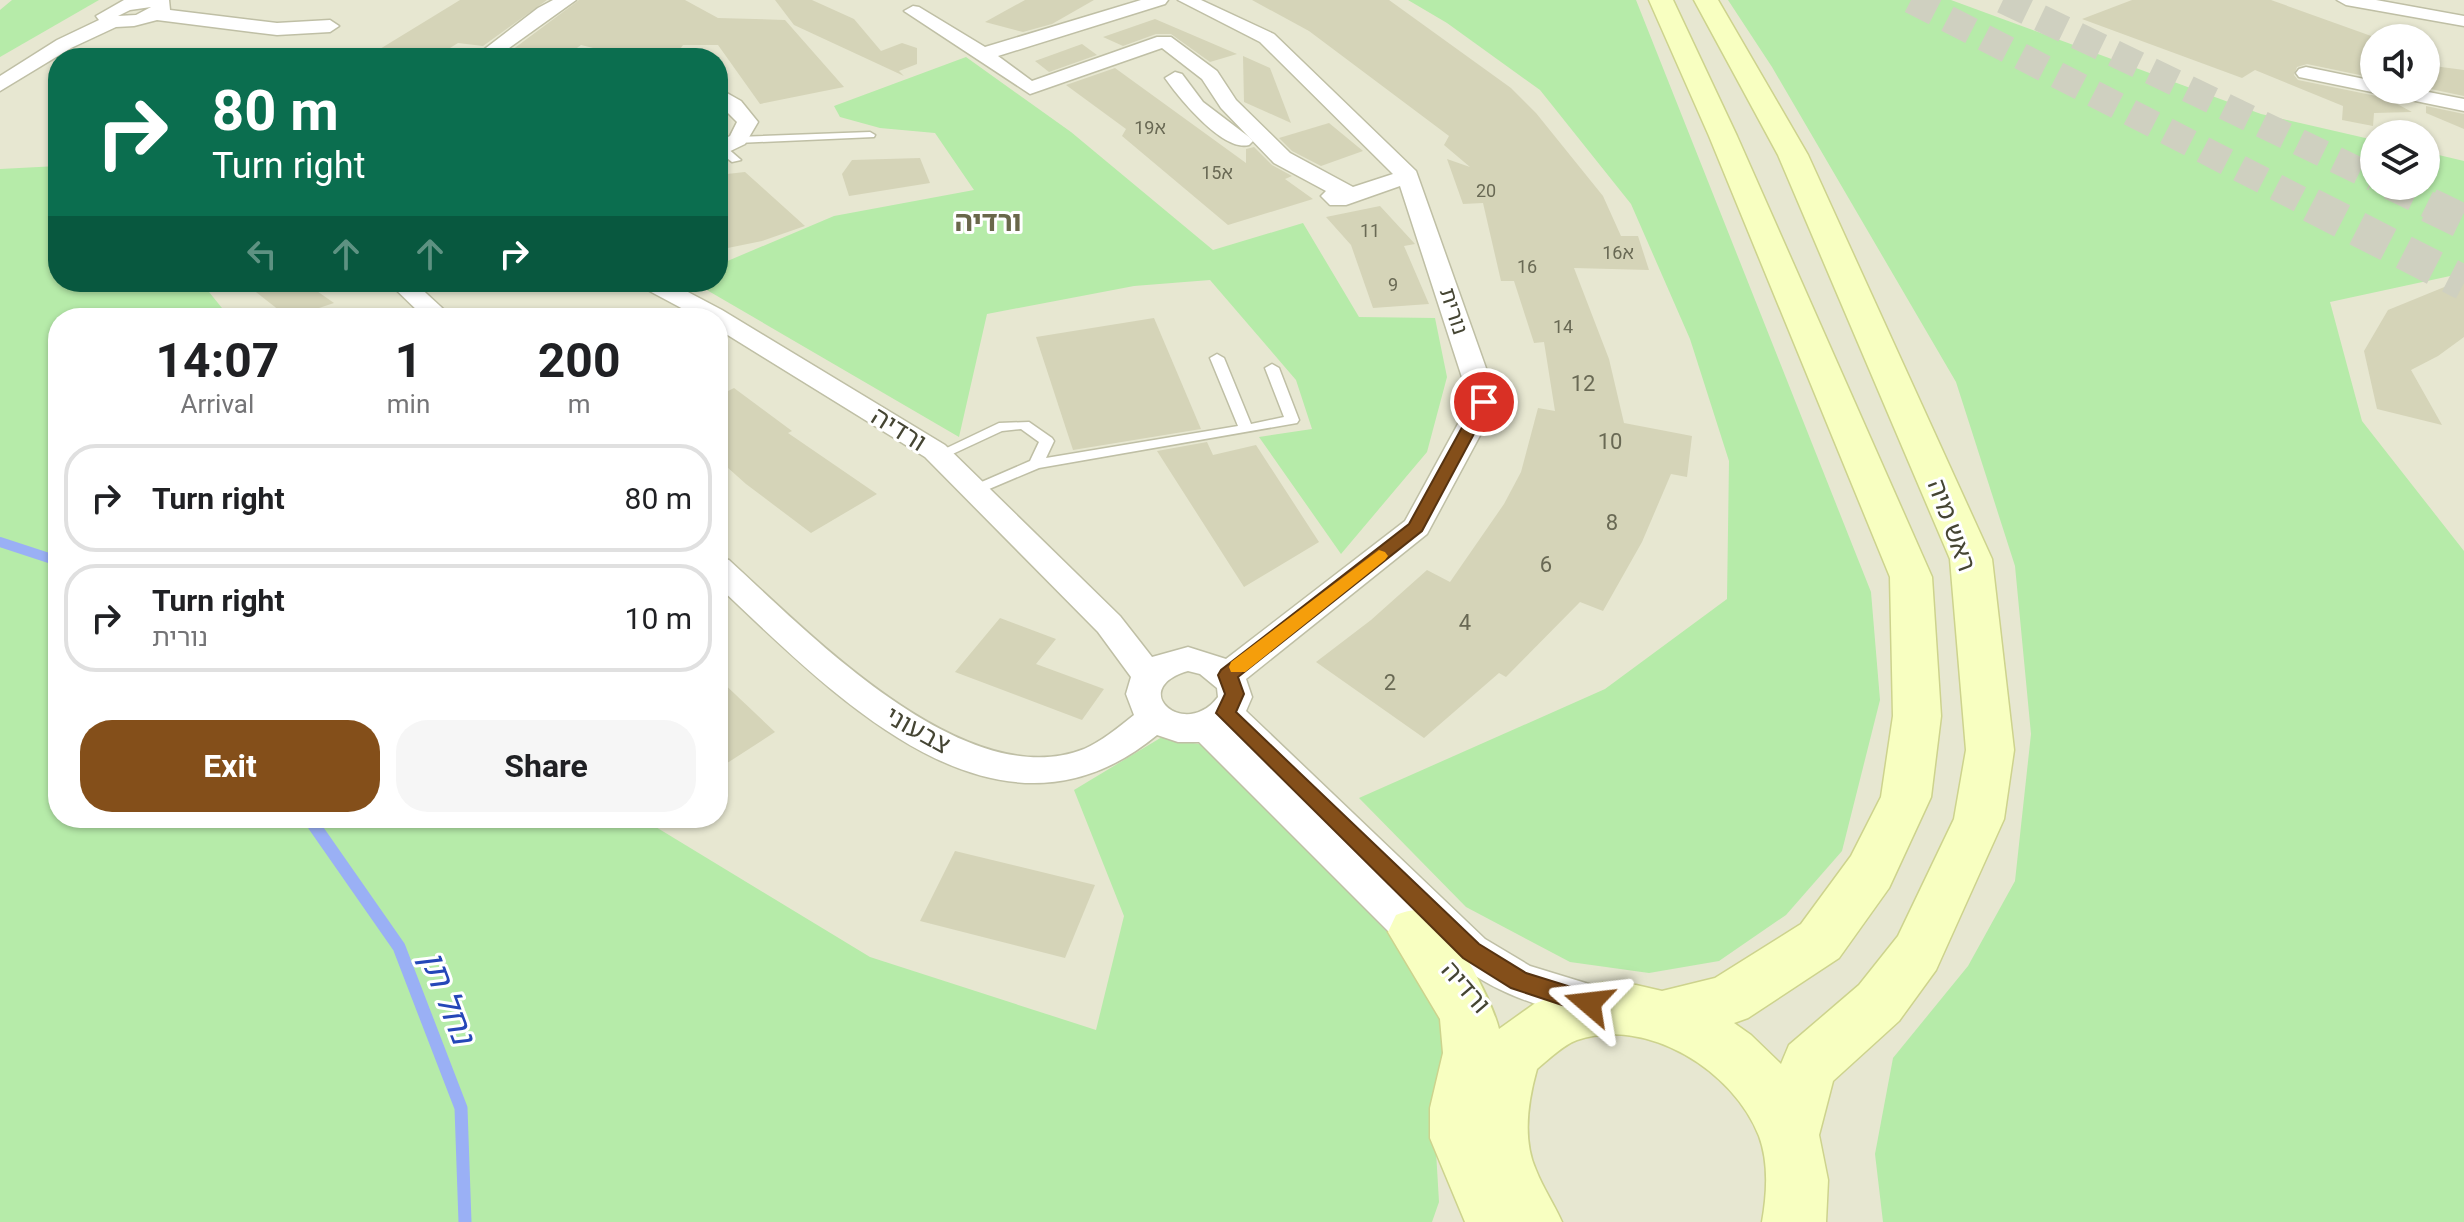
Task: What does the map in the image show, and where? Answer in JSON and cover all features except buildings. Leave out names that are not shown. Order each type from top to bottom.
[{"type":"street","points":[[496,48],[544,12],[567,0]]},
{"type":"street","points":[[983,54],[1159,0]]},
{"type":"street","name":"נורית","points":[[1187,0],[1267,38],[1408,176],[1484,402],[1416,527],[1228,675]]},
{"type":"street","points":[[1510,1216],[1495,1115],[1513,1053],[1568,1017],[1638,1013],[1728,1000],[1764,980],[1820,941],[1870,872],[1906,797],[1917,716],[1911,577],[1723,136],[1661,0]]},
{"type":"street","name":"ראש מיה","points":[[1706,0],[1793,155],[1971,559],[1990,750],[1979,819],[1917,953],[1879,1003],[1810,1064],[1789,1135]]},
{"type":"street","points":[[2346,0],[2464,21]]},
{"type":"street","points":[[58,48],[113,21],[135,20],[157,5],[277,29],[330,26]]},
{"type":"street","points":[[913,11],[983,54],[1030,88],[1164,41],[1210,75],[1228,104],[1282,158],[1351,195]]},
{"type":"street","points":[[0,85],[48,54]]},
{"type":"street","points":[[2306,73],[2360,84]]},
{"type":"street","points":[[1175,78],[1196,106],[1266,160],[1338,200],[1408,176]]},
{"type":"street","points":[[2440,100],[2464,105]]},
{"type":"street","points":[[728,101],[748,122],[728,150]]},
{"type":"street","points":[[411,292],[429,308]]},
{"type":"street","name":"ורדיה","points":[[670,292],[700,308]]},
{"type":"street","name":"ורדיה","points":[[728,324],[939,455],[1109,624],[1160,668]]},
{"type":"street","name":"צבעוני","points":[[728,577],[861,696],[921,737],[997,767],[1036,771],[1082,764],[1115,748],[1154,718]]},
{"type":"street","points":[[1203,660],[1228,675],[1234,694],[1215,720],[1178,728],[1154,718],[1142,697],[1160,668],[1203,660]]},
{"type":"street","name":"ורדיה","points":[[1215,720],[1471,951],[1519,981],[1638,1013]]},
{"type":"street","name":"ורדיה","points":[[1215,720],[1461,978],[1490,1013],[1513,1053]]},
{"type":"street","points":[[1415,932],[1458,992],[1468,1012],[1472,1053],[1459,1108],[1459,1129],[1463,1146],[1510,1216]]},
{"type":"street","points":[[1638,1013],[1702,1034],[1739,1061],[1768,1095],[1789,1135],[1797,1165],[1798,1196],[1794,1222]]},
{"type":"lane","points":[[728,150],[870,135]]},
{"type":"lane","points":[[1217,358],[1246,429]]},
{"type":"lane","points":[[975,490],[1036,464],[1292,420],[1272,368]]},
{"type":"lane","points":[[939,455],[999,427],[1024,425],[1047,441],[1036,464]]},
{"type":"shaded area","points":[[0,0],[2464,0],[2464,1222],[0,1222]]},
{"type":"green space","points":[[12,0],[99,0],[0,57],[0,10]]},
{"type":"green space","points":[[1408,0],[1636,0],[1871,592],[1880,700],[1842,851],[1786,915],[1719,961],[1649,973],[1570,962],[1466,907],[1359,798],[1605,689],[1727,599],[1729,461],[1690,339],[1631,204],[1540,90],[1447,23]]},
{"type":"green space","points":[[1728,0],[1951,0],[2261,114],[2360,137],[2360,200],[2440,200],[2440,155],[2464,161],[2464,273],[2330,302],[2362,421],[2464,551],[2464,1222],[1883,1222],[1875,1154],[1893,1058],[1968,966],[2015,881],[2031,734],[2015,566],[1956,382],[1772,67]]},
{"type":"green space","points":[[966,57],[1071,132],[1213,250],[1303,223],[1359,317],[1435,318],[1447,377],[1427,452],[1341,554],[1259,437],[1312,429],[1296,380],[1210,280],[1134,286],[987,314],[959,437],[710,292],[728,292],[728,261],[834,216],[974,190],[935,133],[880,128],[840,117],[834,106]]},
{"type":"green space","points":[[48,167],[48,292],[209,292],[222,308],[48,308],[48,828],[657,828],[870,957],[1096,1030],[1124,916],[1074,790],[1162,737],[1204,745],[1399,944],[1433,988],[1448,1036],[1434,1117],[1439,1202],[1432,1222],[0,1222],[0,169]]},
{"type":"waterway","name":"נחל תן","points":[[0,542],[48,558]]},
{"type":"waterway","name":"נחל תן","points":[[316,828],[399,947],[461,1108],[465,1222]]},
{"type":"tunnel","points":[[1911,0],[2315,207]]},
{"type":"tunnel","points":[[2003,0],[2360,171]]},
{"type":"tunnel","points":[[2419,200],[2433,207]]},
{"type":"tunnel","points":[[2311,205],[2464,283]]},
{"type":"tunnel","points":[[2429,205],[2464,222]]},
{"type":"slow traffic","points":[[1238,667],[1379,556]]},
{"type":"district","name":"ורדיה","points":[[988,221]]},
{"type":"route","points":[[1484,402],[1416,527],[1228,675],[1234,694],[1226,713],[1471,951],[1519,981],[1589,1003]]}]
